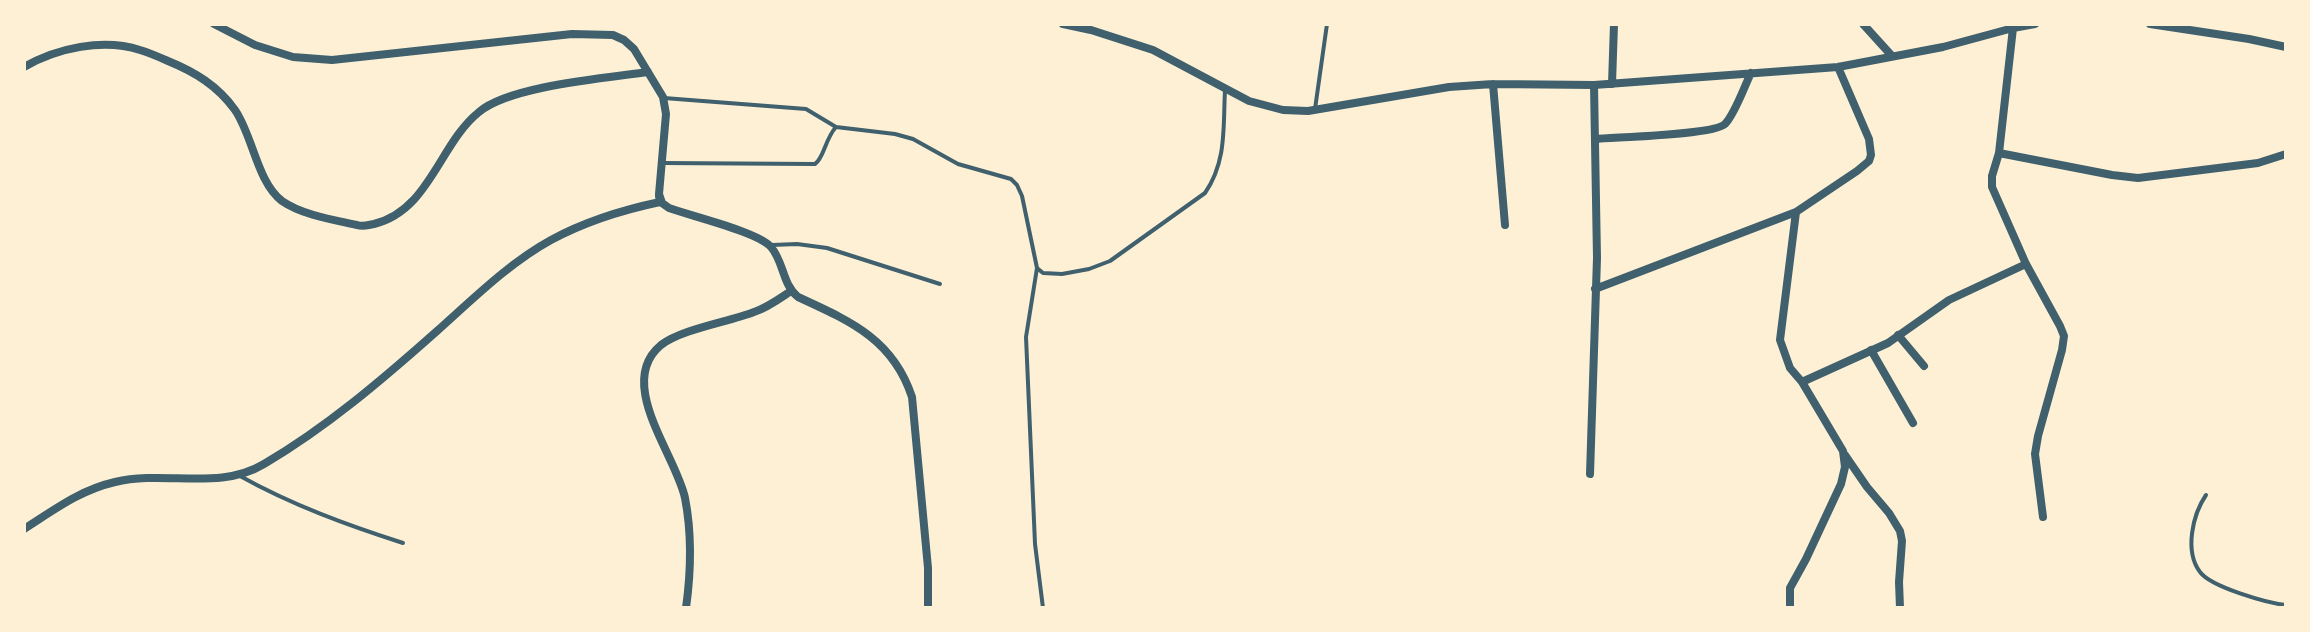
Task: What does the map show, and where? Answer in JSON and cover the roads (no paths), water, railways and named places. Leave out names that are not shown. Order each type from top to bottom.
[{"type":"street","points":[[24,529],[79,493],[116,481],[156,477],[216,479],[240,476],[262,465],[324,426],[513,264],[584,223],[660,202],[666,114],[663,97],[634,49],[613,35],[572,34],[332,60],[293,57],[255,45],[214,24]]},
{"type":"street","points":[[1063,24],[1153,50],[1249,101],[1283,110],[1315,110],[1434,89],[1493,84],[1594,85],[1838,67],[1943,47],[2035,24]]},
{"type":"street","points":[[1612,84],[1614,24]]},
{"type":"street","points":[[1863,24],[1892,56]]},
{"type":"street","points":[[1987,24],[1989,35]]},
{"type":"street","points":[[2150,24],[2286,47]]},
{"type":"street","points":[[2013,28],[1999,153],[1992,187],[2026,264],[2064,336],[2035,454],[2043,517]]},
{"type":"street","points":[[24,67],[40,57],[69,49],[113,45],[139,49],[185,68],[216,87],[237,112],[266,179],[281,200],[302,210],[361,227],[389,220],[409,205],[433,176],[461,129],[500,98],[577,82],[648,72]]},
{"type":"street","points":[[1595,289],[1796,212],[1869,161],[1869,139],[1838,67]]},
{"type":"street","points":[[1595,139],[1704,131],[1722,126],[1731,115],[1751,73]]},
{"type":"street","points":[[1493,84],[1505,225]]},
{"type":"street","points":[[1590,474],[1595,289],[1594,85]]},
{"type":"street","points":[[1999,153],[2138,178],[2258,163],[2286,154]]},
{"type":"street","points":[[659,194],[662,203],[669,208],[763,240],[776,253],[791,291],[865,330],[894,359],[912,397],[928,568],[928,608]]},
{"type":"street","points":[[1796,212],[1780,340],[1790,368],[1802,382],[1858,475],[1900,531],[1900,608]]},
{"type":"street","points":[[1802,382],[1898,335],[1949,300],[2026,264]]},
{"type":"street","points":[[686,608],[690,525],[682,485],[646,405],[645,381],[649,361],[660,346],[679,335],[758,311],[791,291]]},
{"type":"street","points":[[1898,335],[1924,366]]},
{"type":"street","points":[[1871,350],[1913,423]]},
{"type":"street","points":[[1790,608],[1790,588],[1841,484],[1845,467],[1843,451]]},
{"type":"lane","points":[[1315,110],[1327,24]]},
{"type":"lane","points":[[1037,268],[1043,273],[1062,274],[1110,261],[1205,193],[1215,180],[1221,162],[1226,87]]},
{"type":"lane","points":[[663,97],[806,109],[836,127],[913,139],[958,164],[1011,179],[1017,185],[1037,268],[1026,337],[1035,544],[1043,608]]},
{"type":"lane","points":[[662,163],[815,164],[819,162],[829,135],[836,127]]},
{"type":"lane","points":[[770,245],[797,244],[827,248],[940,284]]},
{"type":"lane","points":[[240,476],[332,518],[403,543]]},
{"type":"lane","points":[[2206,495],[2197,508],[2192,534],[2194,561],[2201,573],[2257,599],[2286,605]]}]
